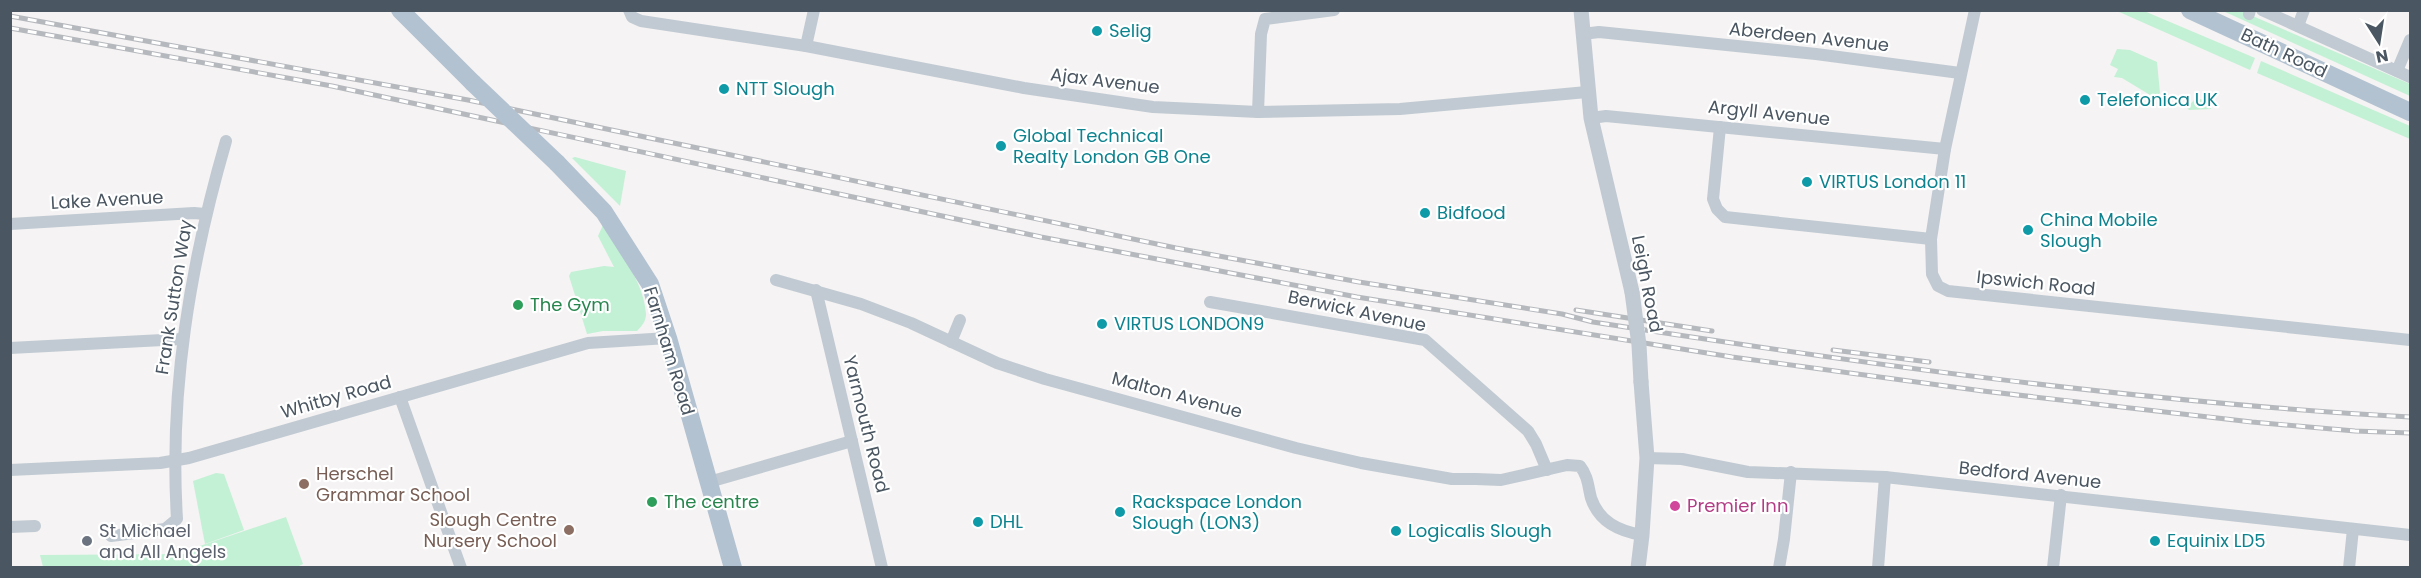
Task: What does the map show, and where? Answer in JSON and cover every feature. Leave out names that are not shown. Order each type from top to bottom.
[{"type":"main road","name":"Farnham Road","points":[[400,10],[604,212],[650,284],[668,338],[733,567]]},
{"type":"main road","name":"Bath Road","points":[[2190,10],[2410,112]]},
{"type":"street","name":"Ajax Avenue","points":[[629,10],[632,17],[641,21],[806,46],[1096,100],[1153,107],[1258,112],[1401,109],[1587,92]]},
{"type":"street","points":[[806,46],[814,10]]},
{"type":"street","points":[[1258,112],[1261,34],[1265,19],[1334,10]]},
{"type":"street","name":"Leigh Road","points":[[1581,10],[1590,118],[1632,292],[1639,345],[1647,458],[1638,567]]},
{"type":"street","name":"Ipswich Road","points":[[1975,10],[1944,149],[1931,239],[1932,274],[1938,286],[1948,291],[2410,340]]},
{"type":"street","points":[[2262,10],[2410,77]]},
{"type":"street","points":[[2298,26],[2304,10]]},
{"type":"street","name":"Aberdeen Avenue","points":[[1583,34],[1599,32],[1816,54],[1960,73]]},
{"type":"street","points":[[2397,71],[2410,40]]},
{"type":"street","name":"Argyll Avenue","points":[[1590,118],[1606,116],[1944,149]]},
{"type":"street","points":[[1720,127],[1713,199],[1717,210],[1725,217],[1931,239]]},
{"type":"street","name":"Frank Sutton Way","points":[[111,536],[165,529],[177,519],[174,461],[182,339],[205,214],[225,141]]},
{"type":"street","name":"Lake Avenue","points":[[10,224],[205,214]]},
{"type":"street","name":"Malton Avenue","points":[[776,280],[816,290],[911,323],[997,363],[1045,379],[1296,448],[1388,469],[1452,479],[1501,480],[1567,465],[1580,466],[1586,474],[1592,499],[1605,521],[1625,532],[1642,535]]},
{"type":"street","name":"Yarmouth Road","points":[[816,290],[882,567]]},
{"type":"street","name":"Berwick Avenue","points":[[1210,302],[1425,340],[1528,431],[1547,470]]},
{"type":"street","points":[[951,342],[960,320]]},
{"type":"street","name":"Whitby Road","points":[[10,470],[174,461],[214,452],[588,343],[668,338]]},
{"type":"street","points":[[10,348],[182,339]]},
{"type":"street","points":[[400,397],[461,567]]},
{"type":"street","points":[[709,482],[852,441]]},
{"type":"street","name":"Bedford Avenue","points":[[1647,458],[1682,459],[1748,472],[1886,477],[2410,535]]},
{"type":"street","points":[[1779,567],[1785,539],[1791,472]]},
{"type":"street","points":[[1878,567],[1886,477]]},
{"type":"street","points":[[2053,567],[2061,495]]},
{"type":"street","points":[[10,527],[35,526]]},
{"type":"street","points":[[2349,567],[2353,529]]},
{"type":"green space","points":[[2117,11],[2144,11],[2255,58],[2250,70]]},
{"type":"green space","points":[[2223,11],[2241,11],[2410,84],[2410,96]]},
{"type":"green space","points":[[2117,49],[2130,50],[2157,62],[2160,93],[2155,98],[2122,78],[2114,77],[2118,69],[2110,65]]},
{"type":"green space","points":[[2261,61],[2410,126],[2410,139],[2257,73]]},
{"type":"green space","points":[[2194,100],[2206,100],[2211,105],[2211,109],[2189,110],[2187,108]]},
{"type":"green space","points":[[572,158],[626,171],[620,206]]},
{"type":"green space","points":[[603,225],[630,267],[641,290],[646,317],[637,331],[603,331],[587,334],[569,276],[571,272],[604,266],[614,267],[598,236]]},
{"type":"green space","points":[[216,473],[224,474],[244,530],[205,544],[193,481]]},
{"type":"green space","points":[[286,517],[303,564],[295,568],[197,567],[191,549]]},
{"type":"green space","points":[[184,554],[194,567],[43,567],[40,555]]},
{"type":"railway","points":[[10,16],[468,100],[1176,248],[1359,282],[1562,314],[1593,322],[2001,380],[2205,402],[2410,417]]},
{"type":"railway","points":[[10,28],[332,86],[1041,237],[1357,297],[1732,357],[1983,391],[2252,422],[2355,431],[2410,433]]},
{"type":"railway","points":[[1576,310],[1712,331]]},
{"type":"railway","points":[[1833,350],[1929,362]]},
{"type":"place","name":"Selig","points":[[1097,31]]},
{"type":"place","name":"NTT Slough","points":[[724,89]]},
{"type":"place","name":"Telefonica UK","points":[[2085,100]]},
{"type":"place","name":"Global Technical Realty London GB One","points":[[1001,146]]},
{"type":"place","name":"VIRTUS London 11","points":[[1807,182]]},
{"type":"place","name":"Bidfood","points":[[1425,213]]},
{"type":"place","name":"China Mobile Slough","points":[[2028,230]]},
{"type":"place","name":"The Gym","points":[[518,305]]},
{"type":"place","name":"VIRTUS LONDON9","points":[[1102,324]]},
{"type":"place","name":"Herschel Grammar School","points":[[304,484]]},
{"type":"place","name":"The centre","points":[[652,502]]},
{"type":"place","name":"Premier Inn","points":[[1675,506]]},
{"type":"place","name":"Rackspace London Slough (LON3)","points":[[1120,512]]},
{"type":"place","name":"DHL","points":[[978,522]]},
{"type":"place","name":"Slough Centre Nursery School","points":[[569,530]]},
{"type":"place","name":"Logicalis Slough","points":[[1396,531]]},
{"type":"place","name":"St Michael and All Angels","points":[[87,541]]},
{"type":"place","name":"Equinix LD5","points":[[2155,541]]}]
